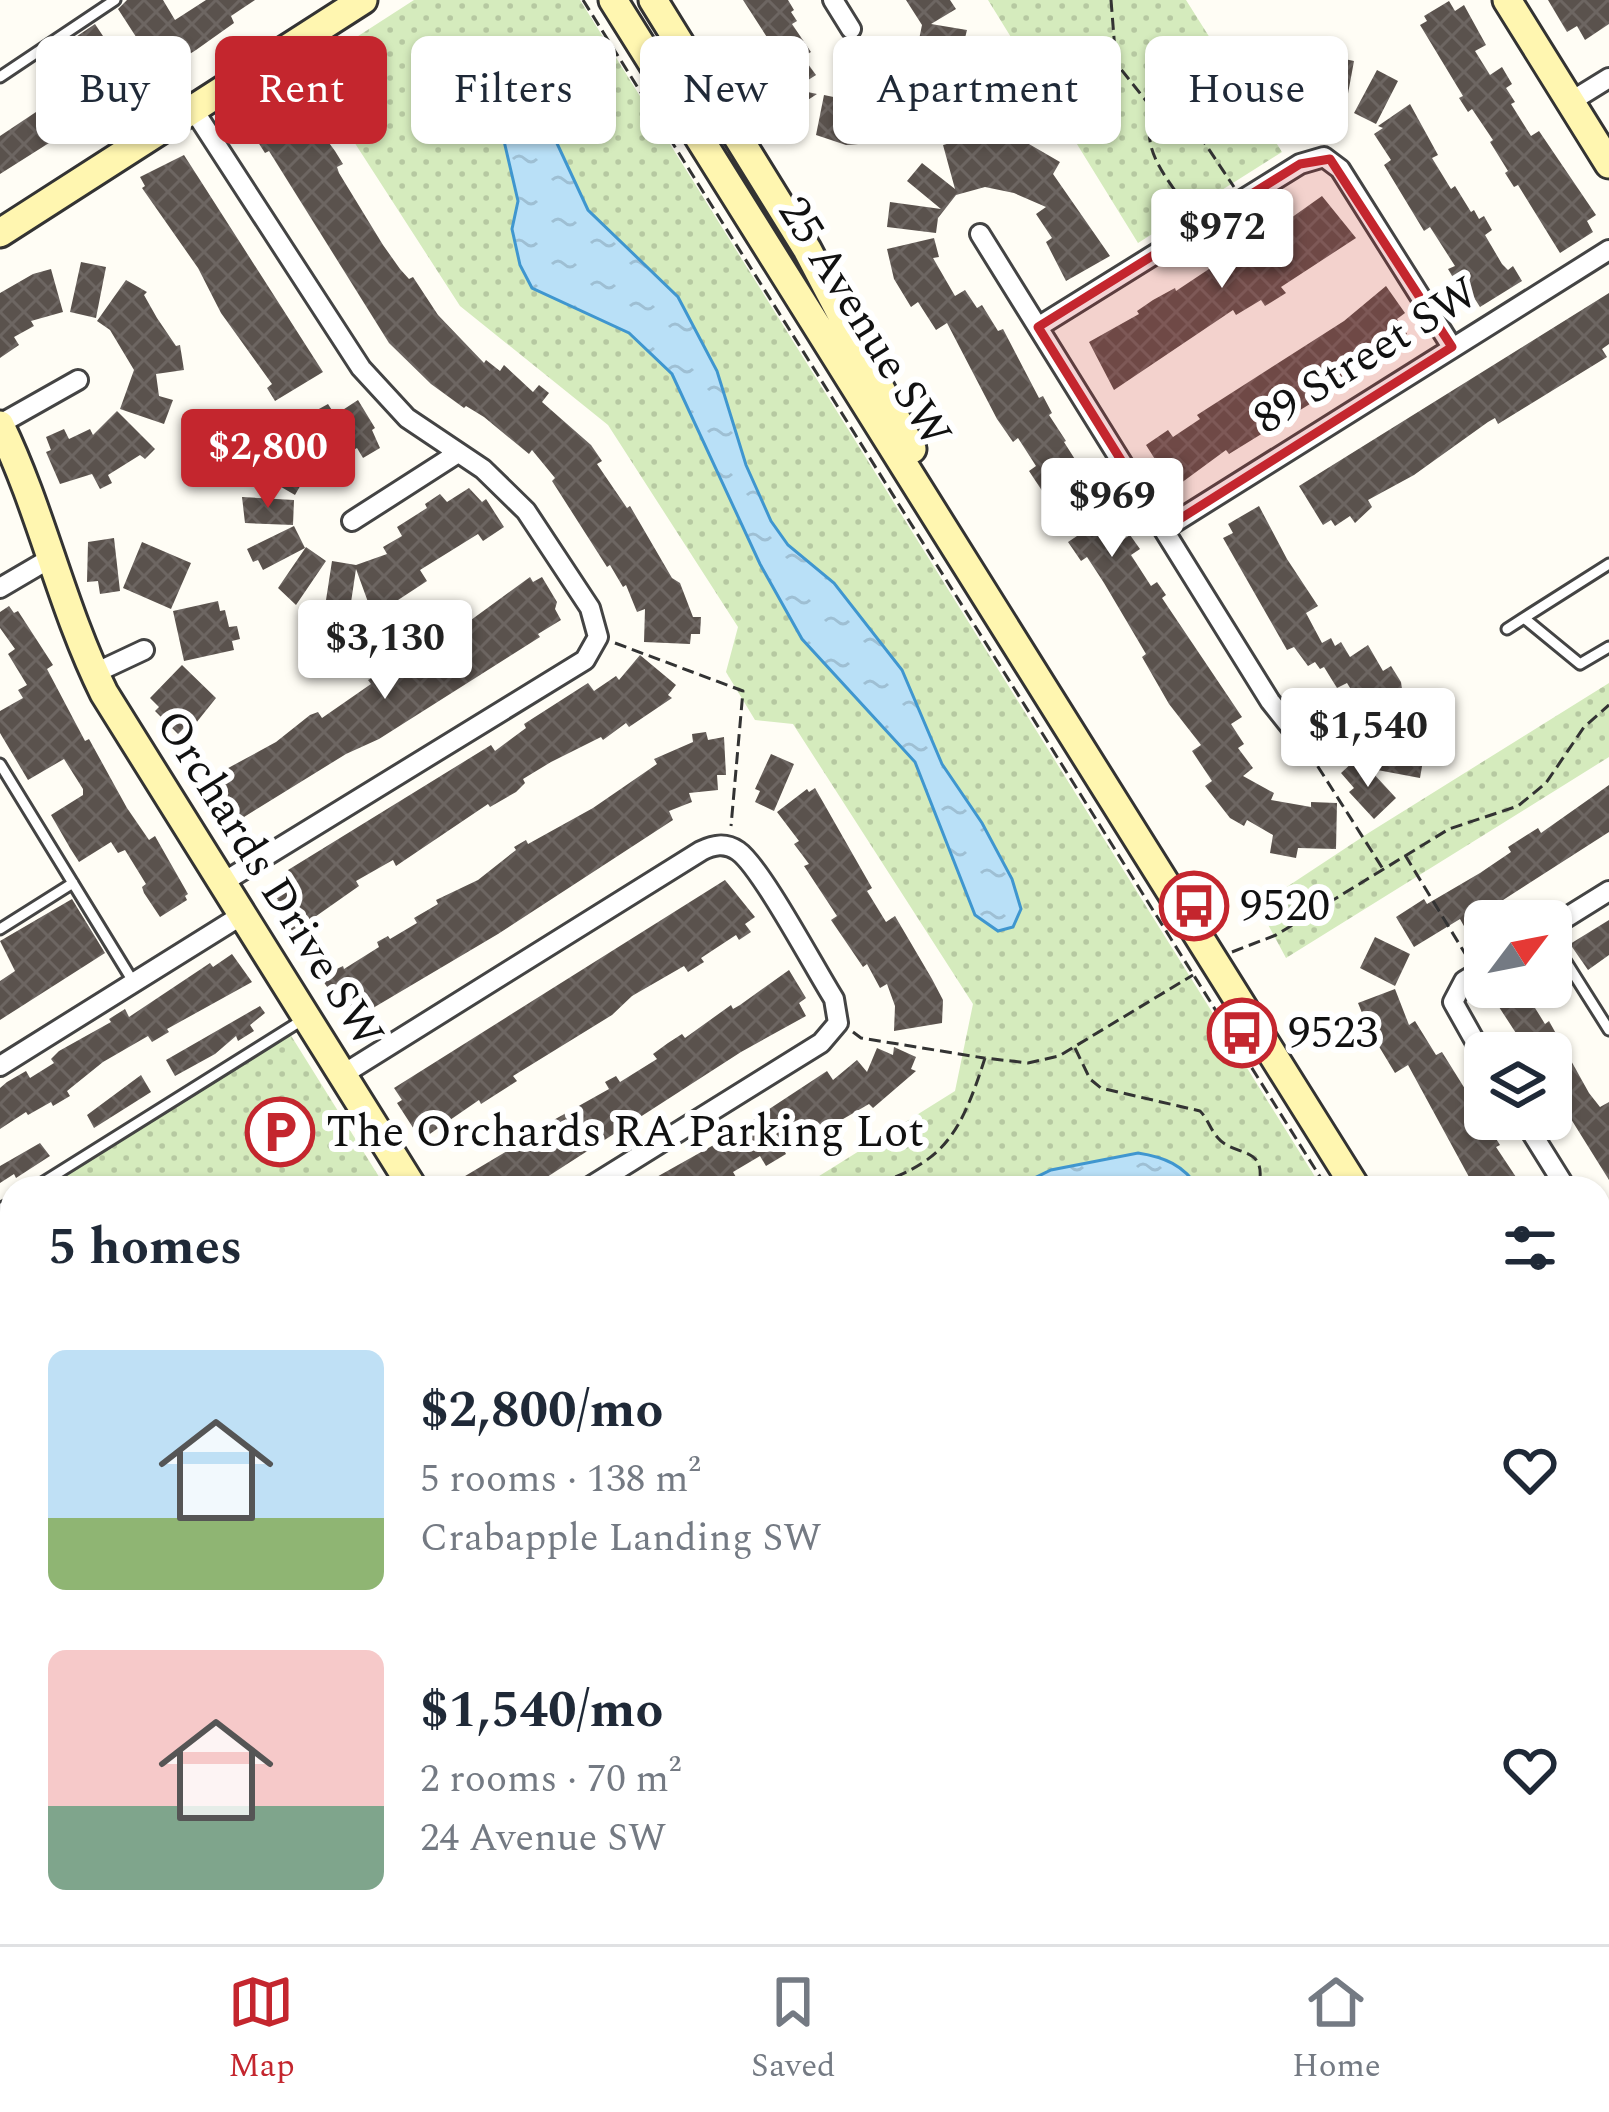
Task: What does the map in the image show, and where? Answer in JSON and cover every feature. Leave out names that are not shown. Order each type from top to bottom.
[{"type":"main road","points":[[0,232],[362,0]]},
{"type":"main road","name":"25 Avenue SW","points":[[613,0],[1348,1176]]},
{"type":"main road","name":"25 Avenue SW","points":[[653,0],[807,249],[1005,628]]},
{"type":"main road","points":[[1507,0],[1609,164]]},
{"type":"main road","name":"Orchards Drive SW","points":[[0,424],[31,495],[70,616],[95,673],[405,1176]]},
{"type":"street","points":[[833,0],[850,29]]},
{"type":"street","points":[[1570,102],[1609,78]]},
{"type":"street","points":[[193,109],[361,368],[407,418],[499,482],[526,511],[590,608],[598,637],[585,660],[222,883]]},
{"type":"street","points":[[1038,327],[1300,164],[1324,157],[1340,170],[1452,347]]},
{"type":"street","points":[[980,234],[1270,701],[1297,735]]},
{"type":"street","name":"89 Street SW","points":[[1164,529],[1609,250]]},
{"type":"street","name":"Orchards Drive SW","points":[[0,424],[78,380]]},
{"type":"street","points":[[352,521],[458,453]]},
{"type":"street","points":[[0,588],[51,558]]},
{"type":"street","name":"Orchards Drive SW","points":[[95,673],[144,650]]},
{"type":"street","points":[[342,1075],[700,850],[728,846],[745,857],[834,998],[838,1023],[820,1043],[607,1176]]},
{"type":"street","points":[[1572,914],[1609,891]]},
{"type":"street","points":[[0,1066],[242,915]]},
{"type":"street","points":[[1464,981],[1454,996],[1468,1032]]},
{"type":"street","points":[[1535,1140],[1558,1176]]},
{"type":"lane","points":[[0,77],[116,0]]},
{"type":"lane","points":[[1507,629],[1609,564]]},
{"type":"lane","points":[[1524,618],[1580,664],[1609,647]]},
{"type":"lane","points":[[0,764],[134,983]]},
{"type":"lane","points":[[0,929],[74,883]]},
{"type":"lane","points":[[1572,971],[1609,1030]]},
{"type":"lane","points":[[53,1176],[306,1018]]},
{"type":"path","points":[[583,0],[1319,1176]]},
{"type":"path","points":[[1111,0],[1116,63],[1145,99]]},
{"type":"path","points":[[1150,144],[1199,227]]},
{"type":"path","points":[[1205,144],[1243,200]]},
{"type":"path","points":[[598,637],[743,692],[728,846]]},
{"type":"path","points":[[1228,954],[1270,939],[1449,829],[1507,812],[1528,800],[1546,783],[1584,727],[1609,705]]},
{"type":"path","points":[[1297,735],[1383,868]]},
{"type":"path","points":[[1406,856],[1464,945]]},
{"type":"path","points":[[838,1023],[861,1038],[986,1058],[1045,1062],[1198,972]]},
{"type":"path","points":[[1074,1047],[1090,1079],[1101,1088],[1200,1111],[1218,1139],[1258,1161],[1260,1176]]},
{"type":"path","points":[[898,1176],[939,1150],[970,1108],[986,1058]]},
{"type":"highlighted area","points":[[1330,159],[1452,347],[1164,529],[1038,327],[1300,164]]},
{"type":"green space","points":[[414,0],[580,0],[602,36],[411,36],[411,144],[616,144],[616,58],[640,96],[640,144],[670,144],[1315,1176],[819,1176],[955,1091],[973,1004],[793,724],[755,720],[726,672],[738,627],[608,425],[460,306],[355,144],[387,144],[387,36],[358,36]]},
{"type":"green space","points":[[988,0],[1186,0],[1209,36],[1145,36],[1145,144],[1277,144],[1282,152],[1138,243],[1077,144],[1121,144],[1121,36],[1010,36]]},
{"type":"green space","points":[[1609,683],[1609,757],[1286,958],[1258,906]]},
{"type":"green space","points":[[290,1034],[379,1176],[64,1176]]},
{"type":"water","points":[[505,144],[557,144],[588,210],[678,297],[717,371],[746,465],[771,521],[788,545],[834,583],[902,670],[942,764],[1012,879],[1021,909],[1013,927],[998,931],[975,915],[915,762],[802,639],[760,564],[672,374],[629,333],[532,288],[520,265],[512,229],[518,201]]},
{"type":"water","points":[[1138,1153],[1172,1163],[1188,1176],[1039,1176]]},
{"type":"building","points":[[127,0],[163,0],[175,20],[206,0],[255,0],[231,16],[234,23],[191,53],[191,36],[135,36],[118,9]]},
{"type":"building","points":[[743,0],[788,0],[797,21],[792,24],[800,36],[766,36]]},
{"type":"building","points":[[906,0],[950,0],[956,9],[931,24],[967,30],[966,36],[920,36],[922,25]]},
{"type":"building","points":[[1548,0],[1609,0],[1609,24],[1585,40],[1577,26],[1567,32]]},
{"type":"building","points":[[1449,1],[1455,11],[1464,5],[1486,45],[1475,51],[1490,75],[1502,67],[1512,84],[1506,88],[1515,102],[1511,104],[1531,136],[1539,131],[1596,215],[1587,221],[1593,232],[1560,253],[1518,185],[1514,187],[1505,173],[1493,140],[1459,98],[1463,96],[1420,25],[1427,21],[1424,16]]},
{"type":"building","points":[[95,24],[103,36],[77,36]]},
{"type":"building","points":[[1348,60],[1354,61],[1348,94]]},
{"type":"building","points":[[1377,70],[1398,81],[1376,124],[1354,113]]},
{"type":"building","points":[[824,95],[833,97],[833,141],[816,135]]},
{"type":"building","points":[[1410,104],[1438,155],[1432,158],[1451,189],[1455,186],[1479,219],[1484,216],[1492,230],[1485,235],[1502,264],[1508,270],[1513,266],[1522,281],[1480,307],[1458,286],[1448,269],[1455,266],[1430,227],[1424,231],[1384,165],[1391,160],[1374,134]]},
{"type":"building","points":[[36,112],[36,144],[47,144],[0,174],[0,136]]},
{"type":"building","points":[[259,144],[329,144],[343,164],[337,167],[339,173],[383,245],[409,279],[413,277],[438,315],[484,363],[500,371],[504,365],[533,392],[539,385],[549,393],[542,402],[591,445],[602,461],[597,464],[630,506],[672,578],[680,583],[693,617],[701,617],[700,634],[691,634],[690,644],[644,642],[645,609],[637,612],[626,585],[607,567],[552,481],[555,478],[532,450],[529,454],[484,417],[431,384],[389,343],[269,151],[265,153]]},
{"type":"building","points":[[1029,144],[1060,162],[1053,174],[1110,256],[1066,281],[1046,242],[1052,238],[1036,214],[1046,207],[985,187],[956,195],[938,218],[936,233],[887,227],[890,202],[941,209],[907,181],[922,163],[955,189],[943,145]]},
{"type":"building","points":[[184,155],[323,372],[275,401],[267,388],[272,384],[142,188],[140,177]]},
{"type":"building","points":[[1322,196],[1356,238],[1281,287],[1286,293],[1265,306],[1261,300],[1236,315],[1233,310],[1114,390],[1089,342]]},
{"type":"building","points":[[934,238],[939,257],[933,258],[955,296],[965,290],[977,308],[982,305],[998,331],[1003,329],[1064,442],[1085,475],[1089,472],[1099,487],[1094,490],[1105,507],[1097,512],[1118,543],[1130,535],[1140,549],[1131,555],[1151,586],[1157,582],[1166,595],[1162,598],[1242,717],[1231,724],[1244,744],[1238,748],[1253,768],[1243,776],[1274,793],[1271,800],[1311,807],[1311,802],[1337,803],[1336,849],[1298,848],[1296,858],[1270,853],[1273,835],[1247,820],[1244,826],[1230,818],[1205,786],[1212,781],[1192,751],[1201,745],[1169,704],[1142,657],[1146,654],[1087,557],[1081,561],[1068,542],[1077,536],[1029,471],[1036,466],[1018,438],[1013,442],[997,419],[947,323],[936,330],[918,302],[911,307],[894,279],[887,249]]},
{"type":"building","points":[[81,262],[106,267],[96,318],[70,312]]},
{"type":"building","points":[[51,269],[63,312],[31,321],[34,326],[14,337],[19,345],[0,358],[0,293]]},
{"type":"building","points":[[126,280],[147,292],[144,295],[157,318],[176,346],[180,345],[184,370],[156,374],[159,396],[173,400],[164,424],[120,409],[134,370],[110,330],[97,321]]},
{"type":"building","points":[[1386,286],[1405,313],[1397,319],[1407,334],[1385,349],[1389,355],[1229,454],[1226,450],[1177,486],[1167,470],[1163,472],[1146,445],[1168,430],[1173,437],[1200,419],[1197,415],[1344,321]]},
{"type":"building","points":[[1609,293],[1609,344],[1602,349],[1607,357],[1498,424],[1495,418],[1488,422],[1414,475],[1368,500],[1372,507],[1355,523],[1350,516],[1335,526],[1331,520],[1323,525],[1299,486]]},
{"type":"building","points":[[358,400],[375,428],[380,448],[363,458],[357,448],[336,456],[307,474],[295,495],[250,469],[265,450],[301,470],[281,436],[290,430],[288,426],[328,404],[335,415]]},
{"type":"building","points":[[117,411],[155,449],[145,459],[140,455],[108,475],[112,483],[100,489],[92,474],[60,484],[46,452],[51,450],[46,437],[64,429],[69,439],[90,429],[93,435]]},
{"type":"building","points":[[469,488],[482,502],[486,499],[504,527],[483,541],[478,534],[420,570],[427,581],[382,612],[372,613],[356,569],[350,609],[342,608],[341,615],[324,613],[332,561],[356,565],[387,554],[383,547],[402,536],[397,527],[427,508],[425,504],[440,494],[447,502]]},
{"type":"building","points":[[242,497],[294,500],[293,525],[245,523]]},
{"type":"building","points":[[1259,506],[1318,606],[1306,613],[1322,643],[1331,638],[1335,646],[1341,642],[1350,657],[1368,645],[1383,671],[1391,666],[1401,682],[1408,730],[1363,735],[1360,720],[1369,719],[1347,683],[1337,688],[1324,667],[1320,669],[1315,662],[1308,666],[1294,647],[1287,650],[1223,538],[1233,533],[1228,524]]},
{"type":"building","points":[[294,526],[305,548],[263,570],[258,560],[253,562],[247,549]]},
{"type":"building","points":[[114,538],[120,591],[100,594],[98,581],[87,582],[88,542]]},
{"type":"building","points":[[142,542],[191,563],[171,609],[123,588]]},
{"type":"building","points":[[306,547],[326,561],[296,605],[278,588]]},
{"type":"building","points":[[530,577],[533,582],[542,577],[557,602],[561,620],[540,637],[244,817],[246,821],[232,830],[226,820],[221,821],[200,790],[209,786],[208,779],[276,742],[310,715],[318,712],[322,718],[371,684],[368,680],[445,639]]},
{"type":"building","points":[[218,601],[229,627],[237,626],[240,639],[232,641],[234,650],[184,661],[173,611]]},
{"type":"building","points":[[9,606],[14,613],[18,611],[53,665],[47,669],[85,741],[89,739],[149,840],[155,836],[188,894],[187,900],[160,917],[125,850],[118,853],[111,842],[79,862],[70,848],[51,815],[83,795],[83,789],[64,759],[28,780],[0,733],[0,711],[23,698],[18,690],[27,685],[8,654],[15,649],[0,628],[0,612]]},
{"type":"building","points":[[640,655],[676,685],[668,695],[672,698],[629,727],[626,723],[603,740],[523,779],[525,783],[516,792],[488,804],[396,866],[393,860],[356,881],[359,886],[312,919],[305,933],[296,937],[274,904],[278,900],[272,891],[291,876],[288,870],[491,745],[495,751],[526,728],[524,724],[588,683],[594,691],[616,676],[619,680]]},
{"type":"building","points":[[182,665],[216,698],[188,733],[183,729],[178,734],[155,711],[159,707],[150,698]]},
{"type":"building","points":[[706,732],[708,740],[724,737],[726,775],[717,775],[718,790],[689,793],[692,802],[669,811],[673,820],[498,934],[352,1017],[320,977],[344,969],[379,947],[377,942],[417,923],[414,918],[438,904],[436,900],[478,880],[514,847],[593,808],[657,764],[654,759],[693,742],[692,734]]},
{"type":"building","points":[[1376,746],[1424,755],[1420,778],[1372,769]]},
{"type":"building","points":[[771,754],[794,764],[774,811],[755,802],[760,791],[755,789]]},
{"type":"building","points":[[1354,761],[1370,779],[1372,772],[1396,798],[1374,819],[1349,792],[1354,788],[1341,773]]},
{"type":"building","points":[[1609,785],[1609,832],[1503,900],[1464,900],[1464,926],[1460,919],[1414,947],[1396,917],[1480,873],[1538,828],[1541,833]]},
{"type":"building","points":[[815,788],[872,888],[867,891],[886,922],[895,916],[932,979],[943,1000],[942,1023],[894,1031],[895,1006],[887,984],[880,988],[831,920],[837,916],[804,866],[809,864],[794,844],[799,841],[777,812]]},
{"type":"building","points":[[725,880],[755,917],[745,924],[751,932],[739,940],[736,935],[688,972],[684,966],[632,996],[612,1015],[513,1076],[517,1081],[481,1104],[479,1100],[421,1140],[397,1103],[402,1100],[394,1088]]},
{"type":"building","points":[[72,899],[105,953],[0,1020],[0,981],[15,971],[0,941]]},
{"type":"building","points":[[1609,920],[1609,955],[1588,970],[1572,943]]},
{"type":"building","points":[[1375,937],[1410,954],[1395,986],[1360,968]]},
{"type":"building","points":[[232,954],[252,982],[152,1042],[148,1036],[103,1062],[67,1091],[70,1096],[53,1106],[51,1102],[26,1112],[0,1129],[0,1088],[7,1082],[26,1071],[30,1078],[54,1063],[51,1059],[59,1051],[125,1009],[129,1017],[210,963],[213,967]]},
{"type":"building","points":[[789,970],[806,998],[799,1003],[806,1016],[741,1052],[549,1176],[465,1176],[609,1089],[605,1082],[616,1076],[620,1082],[657,1059],[653,1054],[682,1034],[685,1038],[731,1005],[733,1009]]},
{"type":"building","points":[[1395,989],[1409,1025],[1415,1021],[1464,1087],[1464,1140],[1497,1140],[1500,1145],[1496,1147],[1515,1176],[1468,1176],[1408,1065],[1395,1073],[1358,1003]]},
{"type":"building","points":[[260,1006],[265,1013],[250,1025],[254,1031],[238,1041],[236,1036],[175,1076],[166,1060]]},
{"type":"building","points":[[1500,1008],[1535,1008],[1555,1032],[1515,1032]]},
{"type":"building","points":[[894,1047],[916,1057],[911,1069],[916,1071],[873,1108],[869,1104],[812,1137],[809,1132],[766,1166],[760,1156],[733,1172],[735,1176],[658,1176],[827,1071],[833,1080],[857,1060],[867,1072],[877,1048],[893,1055]]},
{"type":"building","points":[[1572,1062],[1600,1107],[1609,1102],[1607,1176],[1572,1121]]},
{"type":"building","points":[[141,1075],[151,1092],[94,1128],[87,1115]]},
{"type":"building","points":[[40,1143],[50,1156],[19,1176],[0,1176],[0,1166]]},
{"type":"place","name":"9520","points":[[1194,906]]},
{"type":"place","name":"9523","points":[[1242,1033]]},
{"type":"place","name":"The Orchards RA Parking Lot","points":[[280,1132]]}]
